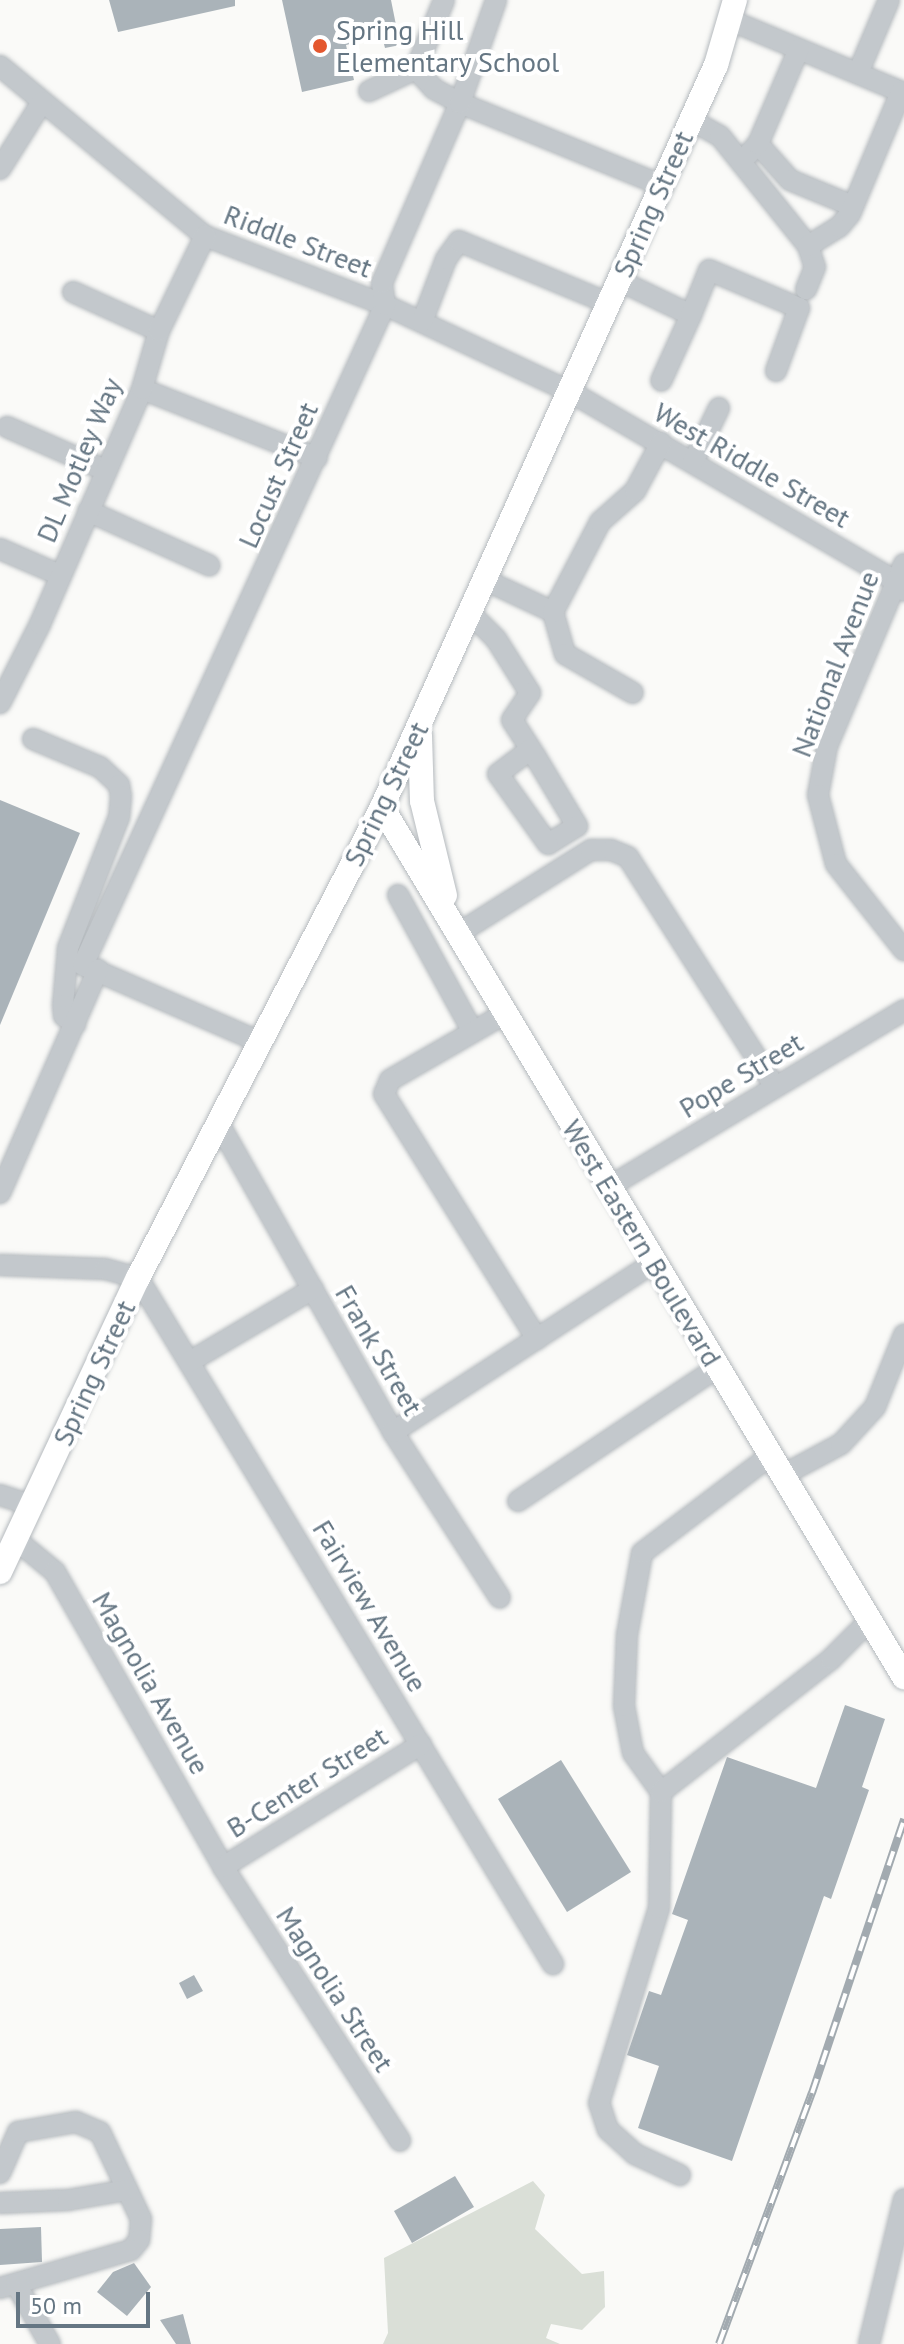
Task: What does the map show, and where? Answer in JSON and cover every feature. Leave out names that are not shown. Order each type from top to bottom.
[{"type":"main road","name":"Spring Street","points":[[0,1572],[138,1278],[382,807],[691,120],[733,11]]},
{"type":"main road","points":[[420,723],[422,801],[454,925]]},
{"type":"main road","name":"West Eastern Boulevard","points":[[382,807],[652,1264],[904,1677]]},
{"type":"street","points":[[369,91],[416,69],[444,0]]},
{"type":"street","name":"Locust Street","points":[[0,1193],[75,1024],[91,968],[385,305],[382,283],[460,103],[496,0]]},
{"type":"street","points":[[858,73],[889,0]]},
{"type":"street","points":[[733,11],[799,49],[902,92],[853,206],[839,227],[808,246]]},
{"type":"street","points":[[741,162],[758,144],[799,49]]},
{"type":"street","name":"Riddle Street","points":[[0,66],[205,236],[385,305],[569,391]]},
{"type":"street","points":[[416,69],[434,89],[460,103],[661,185]]},
{"type":"street","points":[[0,169],[42,102]]},
{"type":"street","points":[[691,120],[720,136],[808,246],[815,267],[806,289]]},
{"type":"street","points":[[758,144],[790,180],[853,206]]},
{"type":"street","name":"DL Motley Way","points":[[0,703],[142,389],[159,331],[205,236]]},
{"type":"street","points":[[422,322],[446,259],[459,241],[608,303]]},
{"type":"street","points":[[661,381],[709,270],[799,308],[776,371]]},
{"type":"street","points":[[618,280],[691,315]]},
{"type":"street","points":[[73,292],[159,331]]},
{"type":"street","points":[[142,389],[317,458]]},
{"type":"street","name":"West Riddle Street","points":[[569,391],[902,579]]},
{"type":"street","points":[[693,462],[719,408]]},
{"type":"street","points":[[7,427],[105,470]]},
{"type":"street","points":[[633,693],[565,654],[553,612],[600,522],[635,491],[661,443]]},
{"type":"street","points":[[88,511],[209,565]]},
{"type":"street","points":[[0,549],[60,575]]},
{"type":"street","points":[[483,579],[553,612]]},
{"type":"street","name":"National Avenue","points":[[902,579],[827,746],[818,795],[836,864],[904,950]]},
{"type":"street","points":[[468,611],[496,639],[530,693],[512,720],[531,749]]},
{"type":"street","points":[[33,739],[100,767],[112,775],[121,796],[119,817],[68,948],[64,1016],[75,1024]]},
{"type":"street","points":[[454,925],[591,850],[611,850],[628,857],[775,1087]]},
{"type":"street","points":[[398,895],[473,1032]]},
{"type":"street","points":[[91,968],[260,1042]]},
{"type":"street","name":"Pope Street","points":[[607,1188],[904,1010]]},
{"type":"street","points":[[506,1013],[390,1080],[384,1094],[537,1339]]},
{"type":"street","name":"Frank Street","points":[[219,1124],[393,1432],[500,1598]]},
{"type":"street","points":[[393,1432],[652,1264]]},
{"type":"street","points":[[0,1265],[105,1269],[138,1278]]},
{"type":"street","name":"Fairview Avenue","points":[[138,1278],[553,1964]]},
{"type":"street","points":[[189,1362],[313,1289]]},
{"type":"street","points":[[680,2175],[635,2154],[608,2130],[599,2103],[659,1908],[661,1792],[633,1753],[624,1706],[627,1635],[642,1553],[777,1465],[841,1444],[875,1407],[904,1335]]},
{"type":"street","points":[[518,1501],[717,1368]]},
{"type":"street","points":[[0,1495],[31,1505]]},
{"type":"street","name":"Magnolia Avenue","points":[[15,1539],[55,1572],[223,1867]]},
{"type":"street","points":[[661,1792],[831,1659],[870,1620]]},
{"type":"street","name":"B-Center Street","points":[[223,1867],[421,1744]]},
{"type":"street","name":"Magnolia Street","points":[[223,1867],[400,2141]]},
{"type":"street","points":[[0,2173],[18,2132],[76,2122],[100,2132],[141,2219],[139,2240],[131,2250],[8,2286],[50,2344]]},
{"type":"street","points":[[0,2203],[68,2200],[127,2190]]},
{"type":"street","points":[[869,2344],[904,2199]]},
{"type":"shaded area","points":[[533,2181],[545,2195],[535,2229],[582,2274],[604,2271],[605,2307],[582,2330],[551,2324],[546,2338],[560,2344],[383,2344],[388,2333],[384,2258]]},
{"type":"building","name":"Spring Hill Elementary School","points":[[109,0],[235,0],[235,6],[118,32]]},
{"type":"building","name":"Spring Hill Elementary School","points":[[282,0],[391,0],[400,45],[385,48],[382,36],[346,45],[354,80],[302,92]]},
{"type":"building","points":[[0,800],[80,833],[0,1025]]},
{"type":"building","points":[[845,1705],[885,1719],[862,1787],[869,1790],[831,1899],[824,1896],[732,2161],[638,2128],[659,2066],[627,2055],[649,1991],[661,1995],[688,1920],[672,1914],[727,1757],[816,1788]]},
{"type":"building","points":[[561,1760],[631,1872],[567,1912],[498,1799]]},
{"type":"building","points":[[194,1975],[203,1991],[187,1999],[179,1983]]},
{"type":"building","points":[[455,2176],[474,2207],[412,2243],[394,2211]]},
{"type":"building","points":[[41,2227],[42,2262],[0,2265],[0,2229]]},
{"type":"building","points":[[134,2263],[151,2287],[127,2316],[97,2292],[113,2272]]},
{"type":"building","points":[[183,2314],[191,2344],[176,2344],[160,2320]]},
{"type":"railway","points":[[719,2344],[812,2093],[904,1819]]},
{"type":"place","name":"Spring Hill Elementary School","points":[[320,46]]}]
